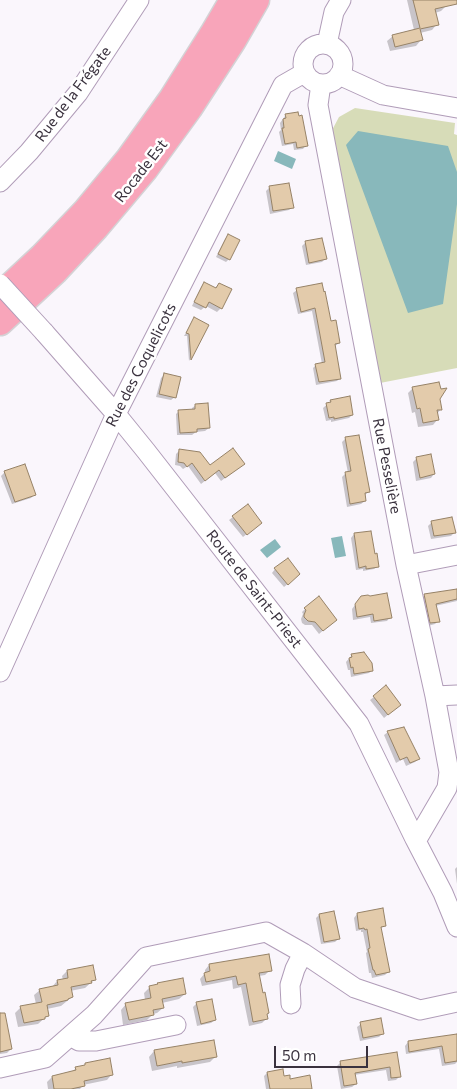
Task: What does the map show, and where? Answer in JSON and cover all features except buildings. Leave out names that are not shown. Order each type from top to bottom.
[{"type":"highway","name":"Rocade Est","points":[[0,296],[42,257],[86,211],[129,158],[172,99],[233,0]]},
{"type":"highway","name":"Rocade Est","points":[[0,322],[55,271],[96,227],[144,170],[189,108],[233,40],[256,0]]},
{"type":"street","name":"Rue de la Frégate","points":[[0,182],[29,152],[78,92],[139,0]]},
{"type":"street","points":[[327,44],[334,12],[341,0]]},
{"type":"street","points":[[327,44],[333,46],[338,51],[343,63],[339,75],[331,82],[321,84],[314,82],[304,73],[302,60],[314,45],[327,44]]},
{"type":"street","name":"Rue des Coquelicots","points":[[0,672],[116,414],[284,85],[304,73]]},
{"type":"street","points":[[339,75],[383,95],[457,108]]},
{"type":"street","name":"Rue Pesselière","points":[[321,84],[318,105],[406,565],[435,696],[452,789],[420,836],[415,839]]},
{"type":"street","name":"Route de Saint-Priest","points":[[0,284],[116,414],[360,724],[455,920]]},
{"type":"street","points":[[406,565],[457,555]]},
{"type":"street","points":[[435,696],[457,695]]},
{"type":"street","points":[[0,1068],[44,1058],[94,1015],[146,957],[266,932],[303,953],[355,988],[420,1010],[457,1002]]},
{"type":"street","points":[[291,1004],[290,985],[294,969],[303,953]]},
{"type":"street","points":[[70,1036],[79,1041],[96,1040],[176,1025]]},
{"type":"green space","points":[[355,108],[455,123],[454,134],[457,135],[457,368],[380,383],[330,134],[339,117]]},
{"type":"water","points":[[358,131],[448,146],[457,172],[457,204],[443,304],[408,313],[346,145]]},
{"type":"water","points":[[278,151],[296,159],[292,169],[274,161]]},
{"type":"water","points":[[342,536],[346,556],[335,558],[331,538]]},
{"type":"water","points":[[275,539],[281,547],[267,558],[260,550]]}]
